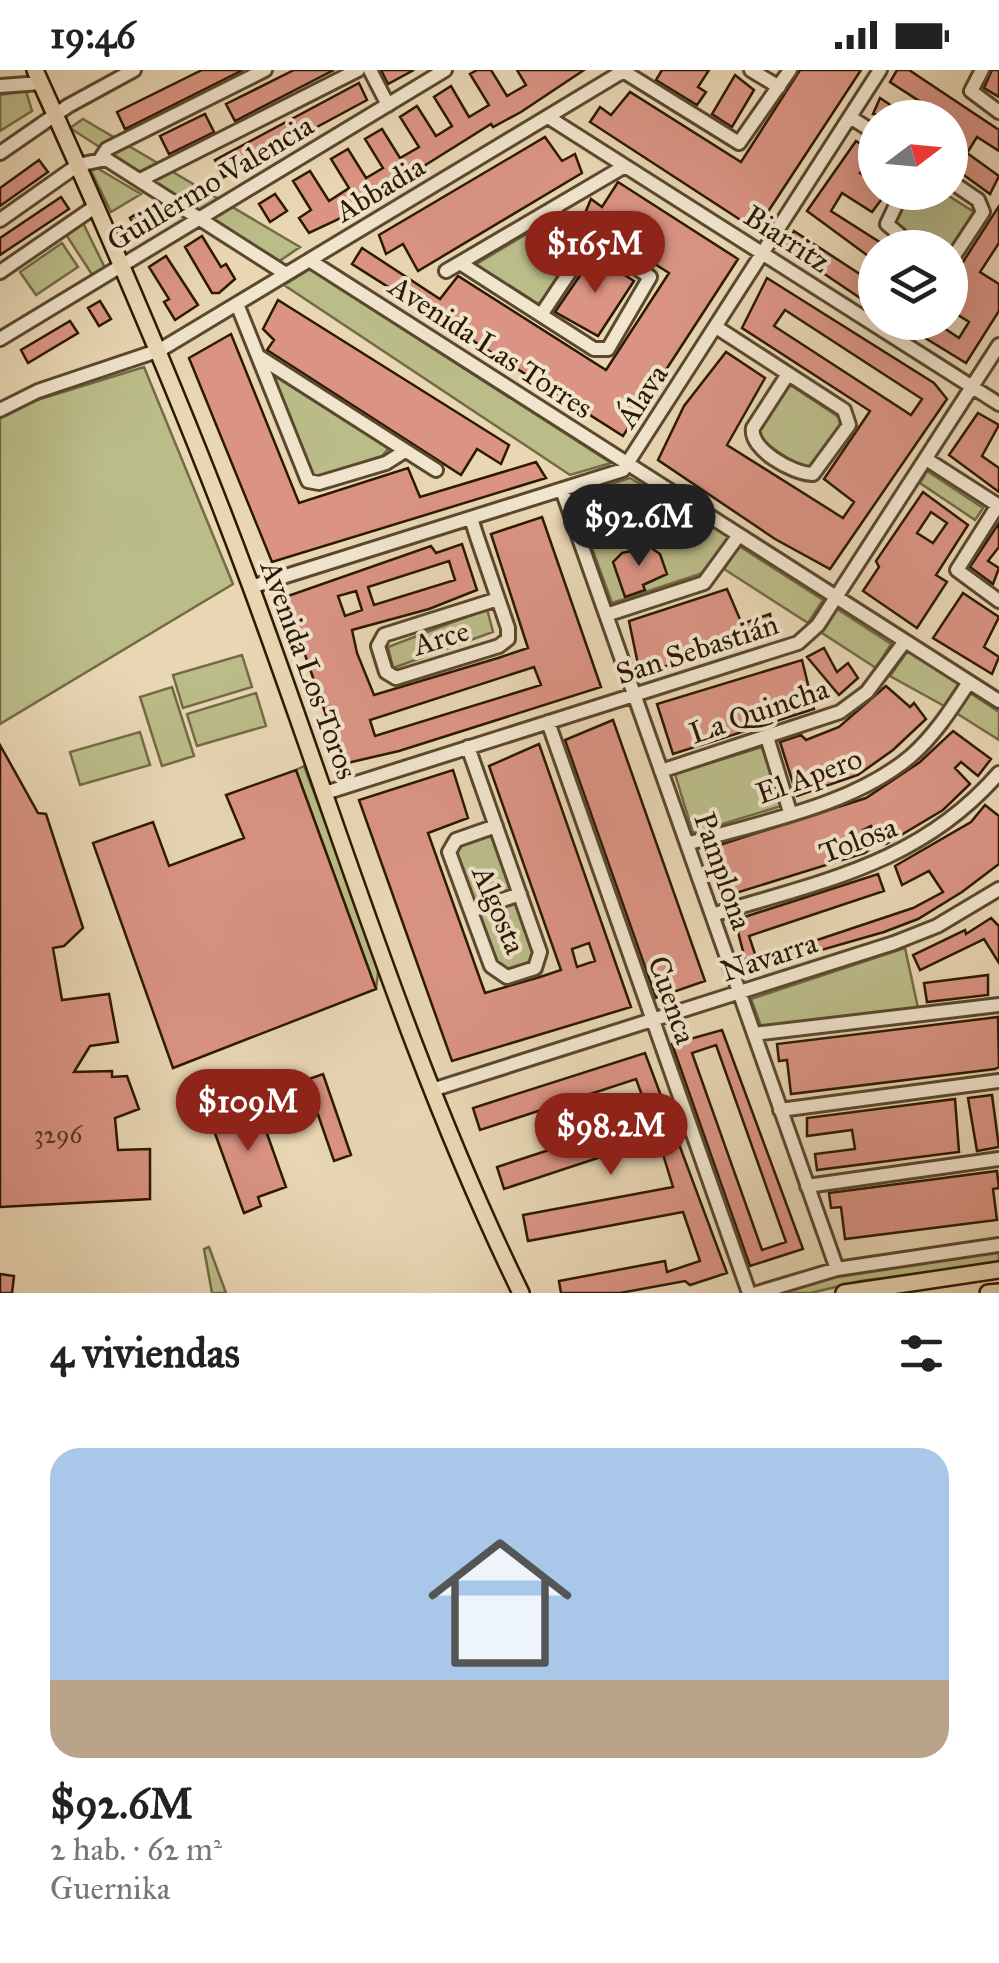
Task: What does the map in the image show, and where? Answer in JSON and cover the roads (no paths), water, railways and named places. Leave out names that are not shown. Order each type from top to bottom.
[{"type":"main road","name":"Avenida Los Toros","points":[[38,76],[160,350],[251,586],[432,1090],[521,1293]]},
{"type":"main road","points":[[844,1293],[999,1270]]},
{"type":"main road","points":[[988,1293],[999,1292]]},
{"type":"street","points":[[0,153],[55,114],[134,70]]},
{"type":"street","points":[[0,220],[78,165],[101,158],[107,149],[265,70]]},
{"type":"street","points":[[140,180],[358,70]]},
{"type":"street","points":[[370,70],[388,105]]},
{"type":"street","points":[[416,70],[423,84]]},
{"type":"street","name":"Guillermo Valencia","points":[[0,340],[446,70]]},
{"type":"street","points":[[750,70],[779,87]]},
{"type":"street","points":[[624,71],[735,143],[746,138],[790,70]]},
{"type":"street","name":"Álava","points":[[251,586],[616,473],[628,464],[880,70]]},
{"type":"street","points":[[982,70],[971,92],[999,112]]},
{"type":"street","name":"Abbadia","points":[[0,410],[38,392],[160,350],[624,71]]},
{"type":"street","points":[[0,86],[38,76]]},
{"type":"street","name":"Biarritz","points":[[548,116],[999,404]]},
{"type":"street","points":[[850,117],[858,122]]},
{"type":"street","points":[[101,158],[286,274]]},
{"type":"street","points":[[446,271],[625,166]]},
{"type":"street","points":[[968,193],[978,200],[983,212],[968,235]]},
{"type":"street","points":[[0,272],[96,206]]},
{"type":"street","points":[[460,263],[594,350],[604,350],[650,277],[550,210]]},
{"type":"street","points":[[540,315],[593,237]]},
{"type":"street","name":"Avenida Las Torres","points":[[310,260],[999,701]]},
{"type":"street","points":[[238,304],[310,483],[386,463],[405,451]]},
{"type":"street","points":[[716,327],[788,374],[850,418],[822,468],[813,474],[802,473],[758,446],[752,438],[753,428],[788,374]]},
{"type":"street","name":"San Sebastián","points":[[324,793],[798,643],[818,625],[999,345]]},
{"type":"street","points":[[258,356],[436,470]]},
{"type":"street","points":[[926,458],[998,506],[957,570],[999,601]]},
{"type":"street","name":"Pamplona","points":[[562,490],[837,1270]]},
{"type":"street","name":"Arce","points":[[471,518],[498,599],[509,632],[502,645],[396,678],[386,672],[378,646],[384,635],[498,599]]},
{"type":"street","points":[[606,616],[704,583],[739,535]]},
{"type":"street","name":"La Quincha","points":[[661,771],[849,706],[867,692],[906,642]]},
{"type":"street","name":"El Apero","points":[[687,844],[854,790],[899,766],[936,730],[969,682]]},
{"type":"street","name":"Cuenca","points":[[548,722],[753,1293]]},
{"type":"street","points":[[767,737],[790,812]]},
{"type":"street","name":"Algosta","points":[[468,747],[496,826],[520,894],[541,956],[532,969],[507,977],[496,973],[450,848],[456,840],[496,826]]},
{"type":"street","name":"Tolosa","points":[[712,915],[902,853],[956,818],[999,773]]},
{"type":"street","name":"Navarra","points":[[432,1090],[914,936],[999,890]]},
{"type":"street","points":[[471,911],[520,894]]},
{"type":"street","points":[[754,1034],[999,1005]]},
{"type":"street","points":[[780,1110],[999,1082]]},
{"type":"street","points":[[807,1186],[999,1159]]},
{"type":"street","points":[[753,1293],[837,1270],[999,1245]]}]
